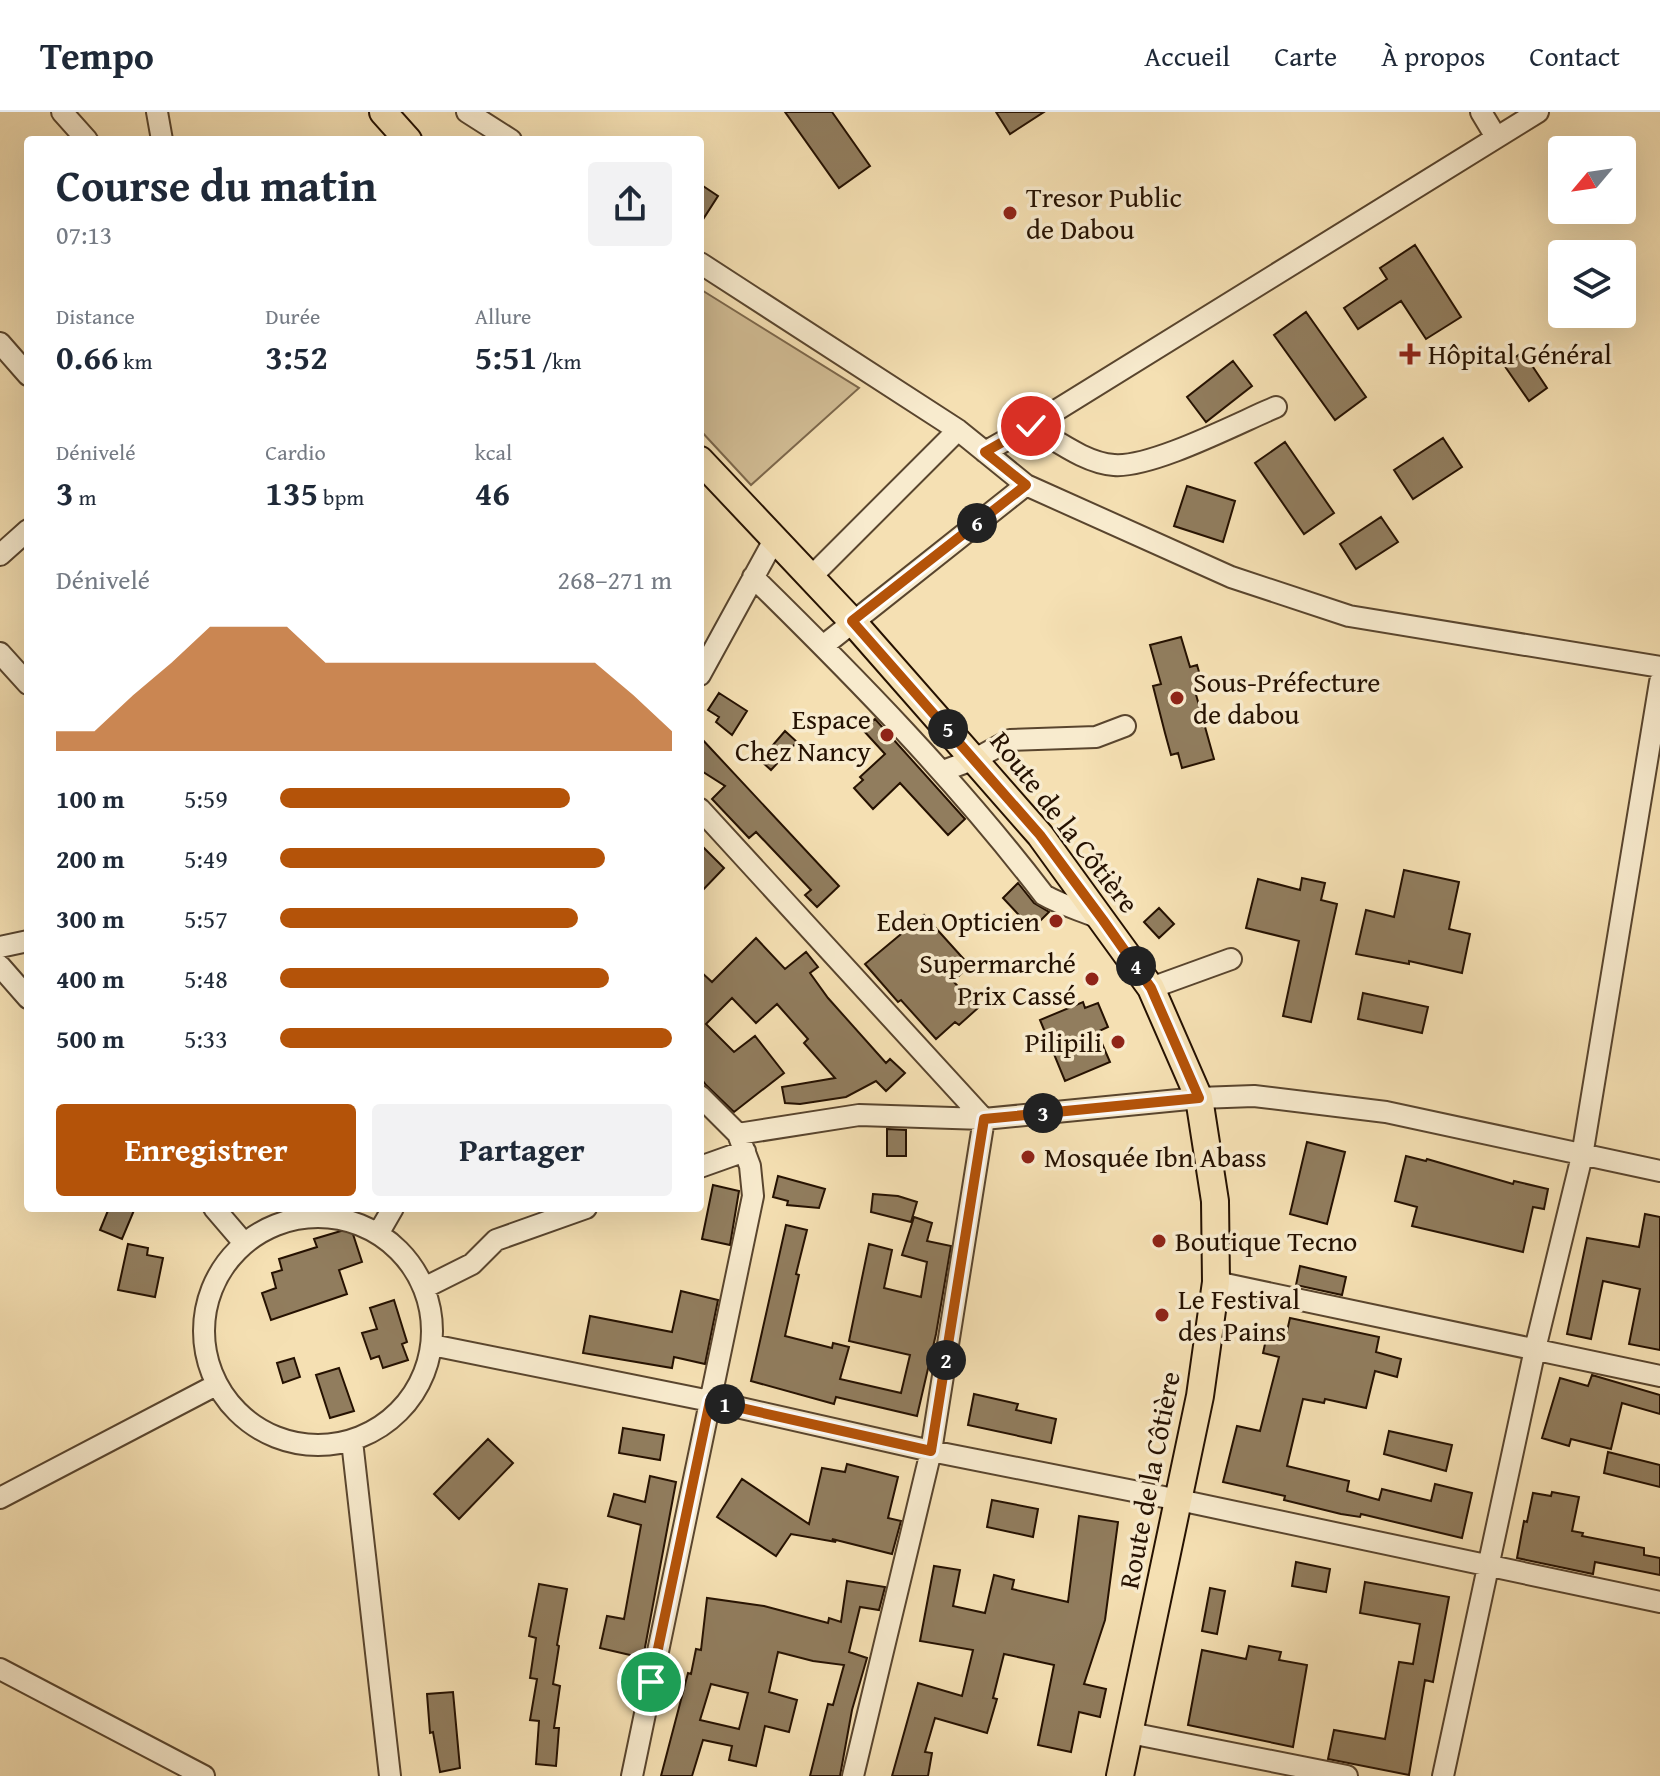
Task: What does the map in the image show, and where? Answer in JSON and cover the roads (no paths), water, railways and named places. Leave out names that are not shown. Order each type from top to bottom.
[{"type":"main road","points":[[383,112],[404,136]]},
{"type":"main road","name":"Route de la Côtière","points":[[704,464],[852,621],[1040,835],[1151,988],[1199,1098],[1215,1201],[1216,1282],[1200,1396],[1120,1776]]},
{"type":"street","points":[[62,112],[83,136]]},
{"type":"street","points":[[157,112],[161,136]]},
{"type":"street","points":[[467,112],[505,136]]},
{"type":"street","points":[[1481,112],[1496,137]]},
{"type":"street","points":[[985,452],[1538,112]]},
{"type":"street","points":[[704,266],[958,430],[1026,485],[1231,577],[1349,616],[1660,667]]},
{"type":"street","points":[[0,343],[24,370]]},
{"type":"street","points":[[1031,426],[1088,458],[1113,465],[1140,463],[1276,407]]},
{"type":"street","points":[[810,578],[958,430]]},
{"type":"street","points":[[823,646],[1026,485]]},
{"type":"street","points":[[0,555],[24,534]]},
{"type":"street","points":[[704,668],[774,540]]},
{"type":"street","points":[[753,577],[943,771],[1044,895],[1059,904],[1103,920]]},
{"type":"street","points":[[0,653],[24,680]]},
{"type":"street","points":[[1443,1776],[1535,1349],[1582,1156],[1660,682]]},
{"type":"street","points":[[943,771],[975,759],[1010,740],[1096,737],[1125,726]]},
{"type":"street","points":[[704,813],[984,1119]]},
{"type":"street","points":[[1013,855],[1040,835]]},
{"type":"street","points":[[0,947],[24,942]]},
{"type":"street","points":[[1151,988],[1231,959]]},
{"type":"street","points":[[0,966],[24,993]]},
{"type":"street","points":[[704,1165],[742,1142],[859,1115],[984,1119],[1199,1098],[1254,1096],[1386,1112],[1660,1171]]},
{"type":"street","points":[[632,1776],[753,1196],[750,1166],[742,1142],[704,1100]]},
{"type":"street","points":[[853,1776],[931,1451],[984,1119]]},
{"type":"street","points":[[217,1212],[244,1243]]},
{"type":"street","points":[[316,1212],[378,1234],[405,1257],[424,1288],[431,1316],[432,1345],[423,1377],[406,1405],[381,1427],[352,1441],[313,1446],[274,1438],[241,1417],[216,1385],[204,1348],[205,1309],[219,1273],[244,1243],[278,1223],[316,1212]]},
{"type":"street","points":[[378,1234],[391,1212]]},
{"type":"street","points":[[424,1288],[472,1264],[496,1240],[575,1212]]},
{"type":"street","points":[[1216,1282],[1660,1376]]},
{"type":"street","points":[[432,1345],[1660,1602]]},
{"type":"street","points":[[0,1498],[216,1385]]},
{"type":"street","points":[[352,1441],[390,1776]]},
{"type":"street","points":[[0,1669],[204,1776]]},
{"type":"street","points":[[1130,1733],[1347,1776]]},
{"type":"place","name":"Tresor Public de Dabou","points":[[1010,213]]},
{"type":"place","name":"Hôpital Général","points":[[1410,354]]},
{"type":"place","name":"Sous-Préfecture de dabou","points":[[1177,698]]},
{"type":"place","name":"Espace Chez Nancy","points":[[887,735]]},
{"type":"place","name":"Eden Opticien","points":[[1056,921]]},
{"type":"place","name":"Supermarché Prix Cassé","points":[[1092,979]]},
{"type":"place","name":"Pilipili","points":[[1118,1042]]},
{"type":"place","name":"Mosquée Ibn Abass","points":[[1028,1157]]},
{"type":"place","name":"Boutique Tecno","points":[[1159,1241]]},
{"type":"place","name":"Le Festival des Pains","points":[[1162,1315]]}]
